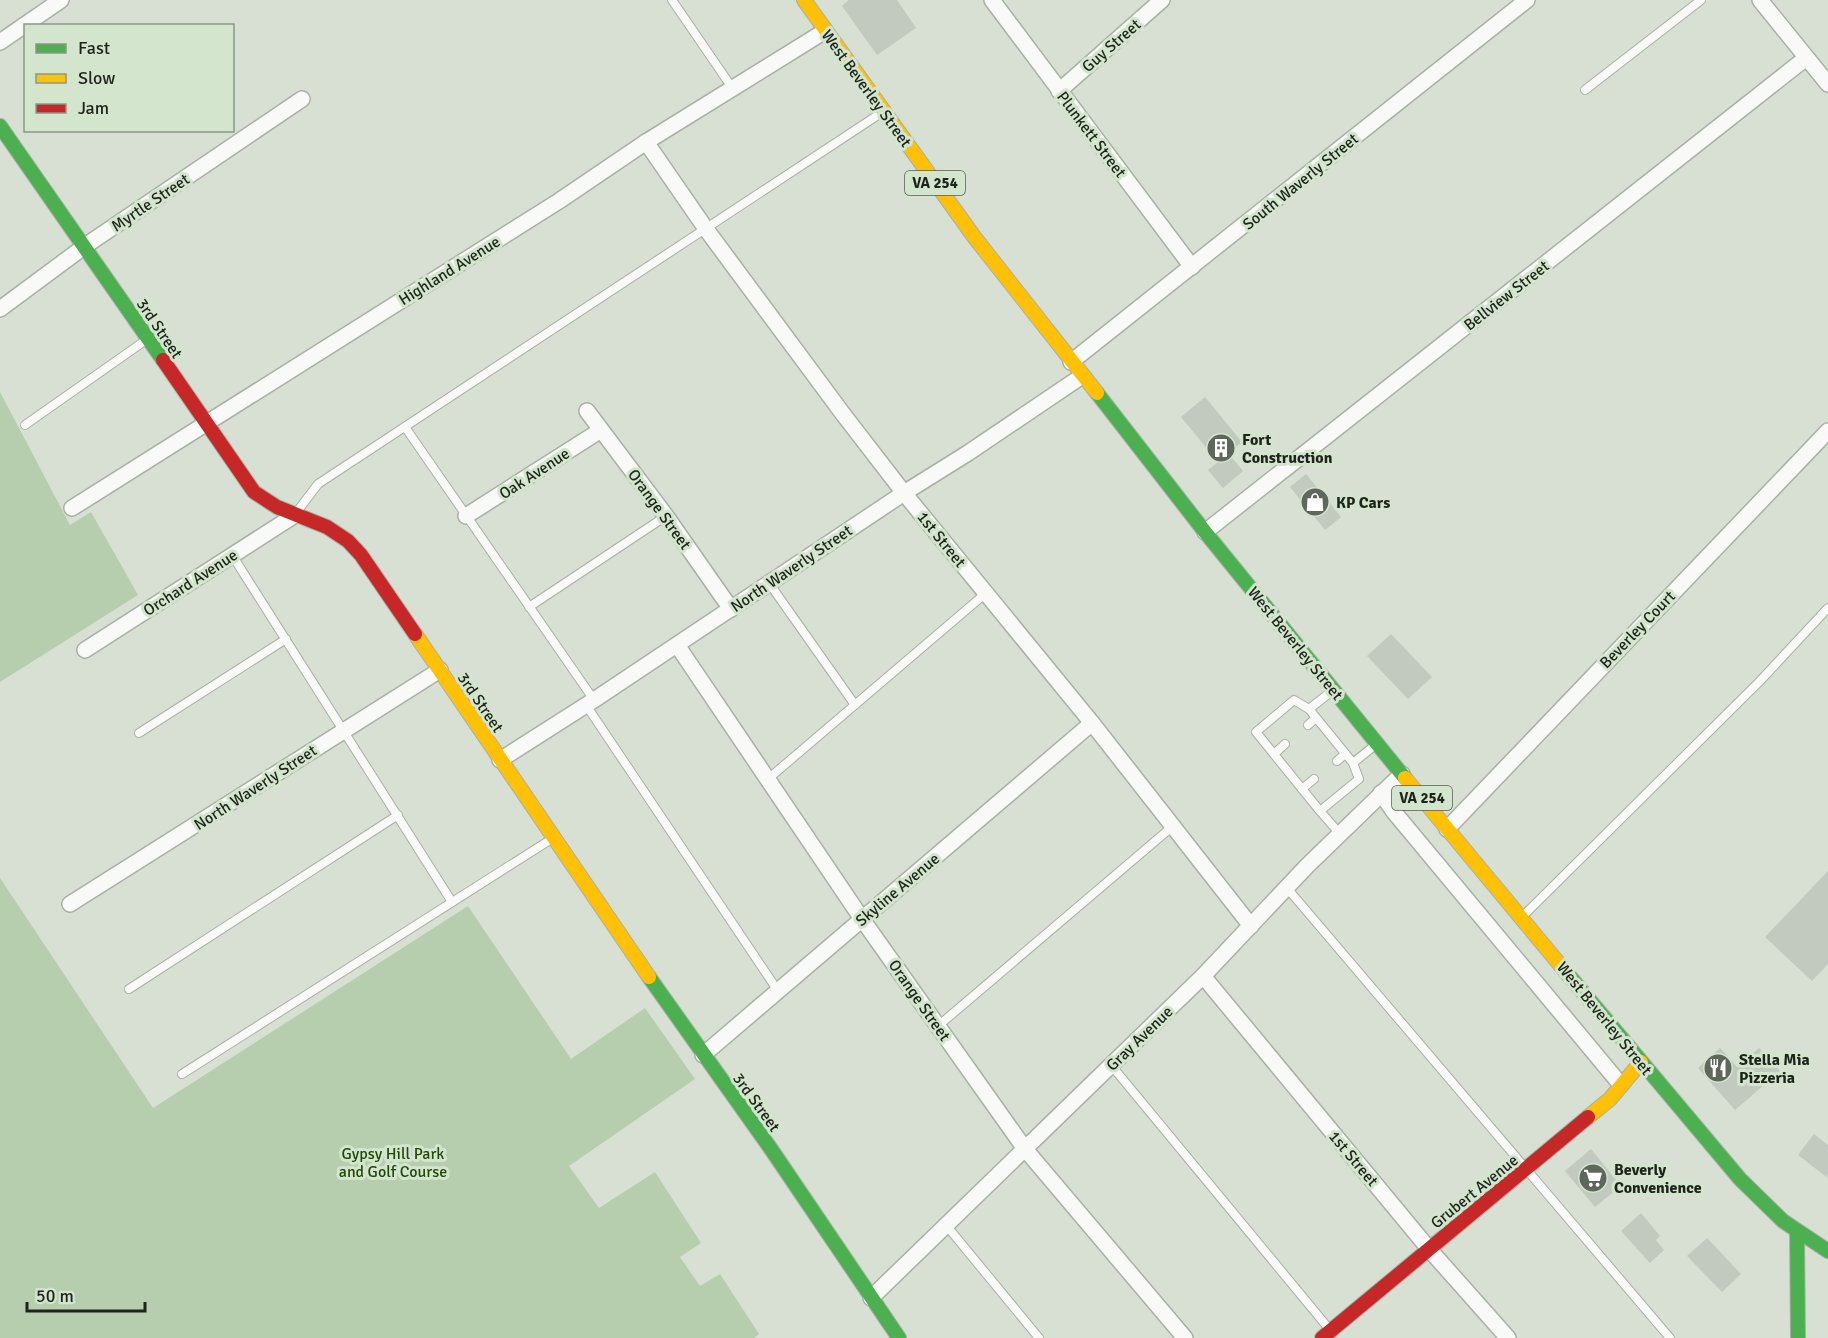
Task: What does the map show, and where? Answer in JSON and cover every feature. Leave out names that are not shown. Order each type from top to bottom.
[{"type":"street","points":[[26,24],[61,0]]},
{"type":"street","name":"West Beverley Street","points":[[804,0],[975,238],[1071,362],[1205,532],[1447,829],[1740,1179],[1764,1204],[1797,1232],[1828,1251]]},
{"type":"street","name":"Plunkett Street","points":[[992,0],[1192,267]]},
{"type":"street","name":"Guy Street","points":[[1059,91],[1162,0]]},
{"type":"street","name":"South Waverly Street","points":[[1071,362],[1527,0]]},
{"type":"street","points":[[1760,0],[1828,84]]},
{"type":"street","points":[[0,42],[24,25]]},
{"type":"street","name":"Highland Avenue","points":[[72,508],[559,201],[646,142],[825,31]]},
{"type":"street","name":"Bellview Street","points":[[1205,532],[1806,58]]},
{"type":"street","name":"Myrtle Street","points":[[0,309],[85,246],[302,99]]},
{"type":"street","name":"3rd Street","points":[[0,126],[254,492],[272,506],[332,529],[357,549],[899,1338]]},
{"type":"street","name":"1st Street","points":[[646,142],[706,229],[843,414],[904,493],[1092,723],[1251,926]]},
{"type":"street","name":"North Waverly Street","points":[[500,760],[590,703],[1082,376]]},
{"type":"street","name":"Orange Street","points":[[587,411],[666,516],[731,609]]},
{"type":"street","name":"Oak Avenue","points":[[466,516],[601,430]]},
{"type":"street","name":"Beverley Court","points":[[1447,829],[1828,431]]},
{"type":"street","name":"Orchard Avenue","points":[[85,650],[295,515]]},
{"type":"street","name":"Orange Street","points":[[677,645],[862,919],[1025,1149],[1185,1338]]},
{"type":"street","name":"North Waverly Street","points":[[70,904],[440,670]]},
{"type":"street","name":"Skyline Avenue","points":[[703,1055],[1092,723]]},
{"type":"street","name":"Gray Avenue","points":[[871,1298],[1203,976],[1340,834],[1402,774]]},
{"type":"street","name":"West Beverley Street","points":[[1382,793],[1394,812],[1622,1084]]},
{"type":"street","name":"1st Street","points":[[1203,976],[1430,1249],[1508,1338]]},
{"type":"street","name":"Grubert Avenue","points":[[1327,1334],[1610,1099],[1641,1062]]},
{"type":"street","points":[[1797,1232],[1798,1338]]},
{"type":"lane","points":[[672,0],[733,89]]},
{"type":"lane","points":[[1585,90],[1701,0]]},
{"type":"lane","points":[[295,515],[318,484],[883,111]]},
{"type":"lane","points":[[25,425],[147,340]]},
{"type":"lane","points":[[405,427],[529,607],[778,991]]},
{"type":"lane","points":[[529,607],[666,516]]},
{"type":"lane","points":[[232,555],[452,902]]},
{"type":"lane","points":[[769,584],[855,705]]},
{"type":"lane","points":[[768,779],[986,593]]},
{"type":"lane","points":[[1522,917],[1760,681],[1828,608]]},
{"type":"lane","points":[[139,733],[286,639]]},
{"type":"lane","points":[[1309,709],[1334,689]]},
{"type":"lane","points":[[1320,811],[1359,779],[1353,763],[1309,709],[1294,700],[1256,732],[1320,811],[1340,834]]},
{"type":"lane","points":[[1308,725],[1316,718]]},
{"type":"lane","points":[[1274,754],[1285,744]]},
{"type":"lane","points":[[1353,763],[1378,744]]},
{"type":"lane","points":[[1337,761],[1346,754]]},
{"type":"lane","points":[[1302,789],[1314,779]]},
{"type":"lane","points":[[129,989],[398,815]]},
{"type":"lane","points":[[938,1026],[1173,826]]},
{"type":"lane","points":[[183,1074],[554,838]]},
{"type":"lane","points":[[1287,888],[1670,1338]]},
{"type":"lane","points":[[1111,1065],[1327,1334]]},
{"type":"lane","points":[[946,1225],[1039,1338]]},
{"type":"green space","points":[[0,392],[70,525],[91,512],[138,595],[0,682]]},
{"type":"green space","name":"Gypsy Hill Park and Golf Course","points":[[0,878],[153,1108],[468,906],[571,1059],[645,1008],[695,1079],[569,1166],[599,1208],[655,1172],[701,1243],[680,1257],[700,1286],[720,1274],[759,1334],[754,1338],[0,1338]]},
{"type":"building","points":[[849,0],[897,0],[916,28],[877,55],[842,6]]},
{"type":"building","name":"Fort Construction","points":[[1205,397],[1242,442],[1228,453],[1243,471],[1223,488],[1208,470],[1218,462],[1181,417]]},
{"type":"building","name":"KP Cars","points":[[1306,474],[1341,517],[1325,530],[1290,487]]},
{"type":"building","points":[[1391,634],[1432,677],[1408,699],[1367,656]]},
{"type":"building","points":[[1828,871],[1828,964],[1812,981],[1765,937]]},
{"type":"building","points":[[1720,1048],[1737,1067],[1759,1048],[1780,1071],[1735,1110],[1698,1068]]},
{"type":"building","points":[[1814,1134],[1828,1145],[1828,1178],[1798,1155]]},
{"type":"building","name":"Beverly Convenience","points":[[1591,1149],[1621,1186],[1595,1207],[1565,1171]]},
{"type":"building","points":[[1641,1213],[1660,1236],[1656,1240],[1664,1250],[1650,1263],[1621,1231]]},
{"type":"building","points":[[1707,1238],[1741,1274],[1722,1292],[1687,1256]]},
{"type":"traffic: fast","points":[[0,126],[163,360]]},
{"type":"traffic: fast","points":[[1097,393],[1205,532],[1405,778]]},
{"type":"traffic: fast","points":[[1561,966],[1740,1179],[1783,1221],[1828,1251]]},
{"type":"traffic: fast","points":[[649,977],[771,1149],[899,1338]]},
{"type":"traffic: fast","points":[[1797,1232],[1798,1338]]},
{"type":"traffic: slow","points":[[804,0],[975,238],[1097,393]]},
{"type":"traffic: slow","points":[[415,634],[649,977]]},
{"type":"traffic: slow","points":[[1405,778],[1561,966]]},
{"type":"traffic: slow","points":[[1588,1117],[1610,1099],[1641,1062]]},
{"type":"traffic: jam","points":[[163,360],[254,492],[277,507],[327,527],[348,541],[361,555],[415,634]]},
{"type":"traffic: jam","points":[[1322,1338],[1588,1117]]},
{"type":"place","name":"Fort Construction","points":[[1221,448]]},
{"type":"place","name":"KP Cars","points":[[1315,502]]},
{"type":"place","name":"Stella Mia Pizzeria","points":[[1718,1068]]},
{"type":"place","name":"Beverly Convenience","points":[[1593,1178]]}]
